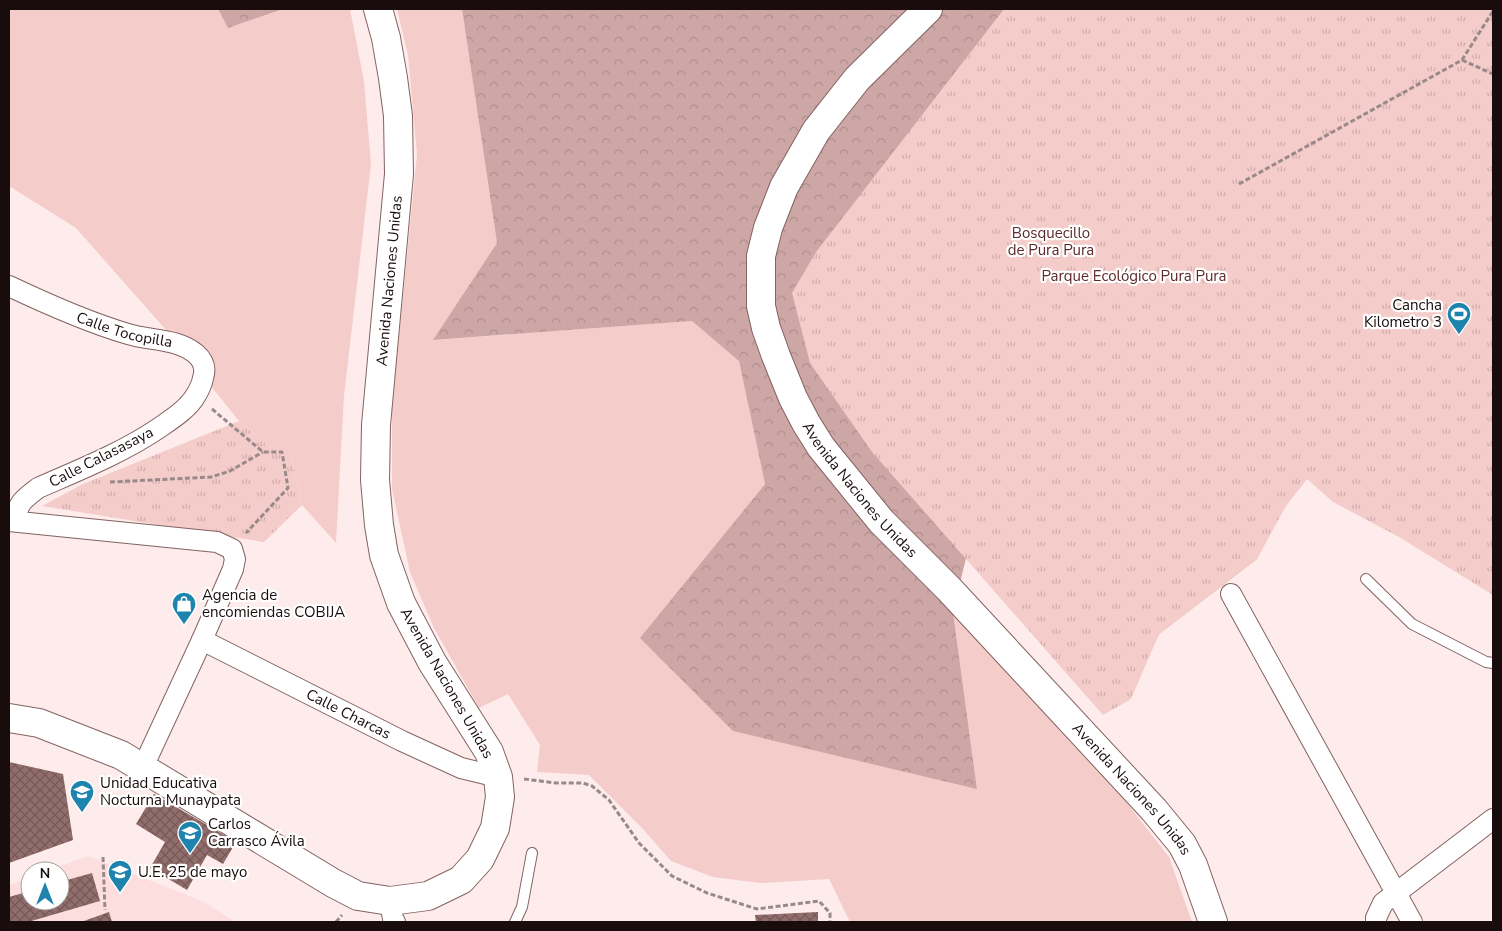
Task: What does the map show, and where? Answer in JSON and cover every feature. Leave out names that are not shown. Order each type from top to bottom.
[{"type":"street","name":"Avenida Naciones Unidas","points":[[9,718],[39,723],[121,755],[332,883],[392,911],[461,880],[480,860],[495,828],[500,797],[498,777],[490,752],[432,662],[401,603],[384,555],[379,525],[375,480],[376,425],[399,174],[398,116],[386,38],[378,9]]},
{"type":"street","name":"Avenida Naciones Unidas","points":[[928,9],[857,79],[816,131],[784,187],[768,228],[761,256],[761,306],[766,328],[793,398],[821,446],[881,521],[949,589],[1154,810],[1182,844],[1194,865],[1213,922]]},
{"type":"street","name":"Calle Tocopilla","points":[[10,287],[86,320],[130,335],[161,340],[186,348],[196,354],[203,362],[205,372],[196,396]]},
{"type":"street","name":"Calle Calasasaya","points":[[196,396],[176,416],[137,442],[38,488],[24,499],[12,521],[217,542],[232,549]]},
{"type":"street","points":[[142,767],[233,569],[235,559],[232,549]]},
{"type":"street","points":[[1231,594],[1412,922]]},
{"type":"street","name":"Calle Charcas","points":[[202,640],[402,741],[461,768],[498,777]]},
{"type":"street","points":[[1376,922],[1383,903],[1493,819]]},
{"type":"lane","points":[[1366,579],[1412,624],[1486,662],[1493,663]]},
{"type":"lane","points":[[514,922],[522,907],[532,853]]},
{"type":"path","points":[[1239,184],[1462,60],[1493,11]]},
{"type":"path","points":[[1462,60],[1493,74]]},
{"type":"path","points":[[196,396],[263,452]]},
{"type":"path","points":[[103,483],[211,477],[230,470],[263,452],[282,452],[288,488],[232,549]]},
{"type":"path","points":[[498,777],[556,783],[583,783],[592,786],[609,800],[638,843],[672,876],[706,893],[757,909],[819,901],[830,913],[830,922]]},
{"type":"path","points":[[103,857],[105,910]]},
{"type":"shaded area","name":"U.E. 25 de mayo","points":[[88,856],[204,902],[235,922],[9,922],[9,885],[20,881],[20,911],[70,911],[70,863]]},
{"type":"green space","points":[[9,9],[218,9],[228,28],[283,9],[350,9],[364,81],[371,164],[344,396],[336,543],[302,505],[291,453],[267,445],[239,421],[166,330],[76,228],[9,186]]},
{"type":"green space","points":[[218,9],[283,9],[228,28]]},
{"type":"green space","points":[[397,9],[462,9],[497,243],[434,340],[692,321],[739,360],[765,484],[641,638],[977,788],[953,612],[1094,761],[1169,857],[1192,922],[850,922],[829,879],[760,883],[713,877],[671,861],[642,828],[589,775],[537,772],[540,745],[508,694],[479,708],[434,628],[410,572],[392,489],[392,407],[417,155],[408,55]]},
{"type":"green space","name":"Bosquecillo de Pura Pura","points":[[462,9],[1493,9],[1243,413],[1257,559],[1159,634],[1140,674],[988,467],[953,612],[977,789],[733,731],[640,638],[765,484],[739,361],[692,321],[433,340],[497,243]]},
{"type":"green space","name":"Parque Ecológico Pura Pura","points":[[1004,9],[1493,9],[1493,595],[1399,537],[1333,502],[1307,479],[1286,506],[1257,559],[1159,634],[1131,699],[1103,715],[872,452],[810,363],[792,293],[816,252]]},
{"type":"green space","points":[[239,421],[267,445],[285,444],[291,453],[302,505],[264,542],[42,506],[83,484]]},
{"type":"building","points":[[9,762],[63,774],[73,840],[9,863]]},
{"type":"building","points":[[154,794],[236,842],[223,864],[207,855],[187,890],[150,868],[165,842],[136,824]]},
{"type":"building","points":[[92,873],[100,901],[70,910],[70,879]]},
{"type":"building","points":[[20,894],[20,911],[66,911],[28,922],[9,922],[9,897]]},
{"type":"building","points":[[109,912],[112,922],[81,922]]},
{"type":"building","points":[[818,912],[818,922],[756,922],[755,915]]},
{"type":"place","name":"Cancha Kilometro 3","points":[[1459,335]]},
{"type":"place","name":"Agencia de encomiendas COBIJA","points":[[184,625]]},
{"type":"place","name":"Unidad Educativa Nocturna Munaypata","points":[[82,813]]},
{"type":"place","name":"Carlos Carrasco Ávila","points":[[190,854]]},
{"type":"place","name":"U.E. 25 de mayo","points":[[120,893]]}]
